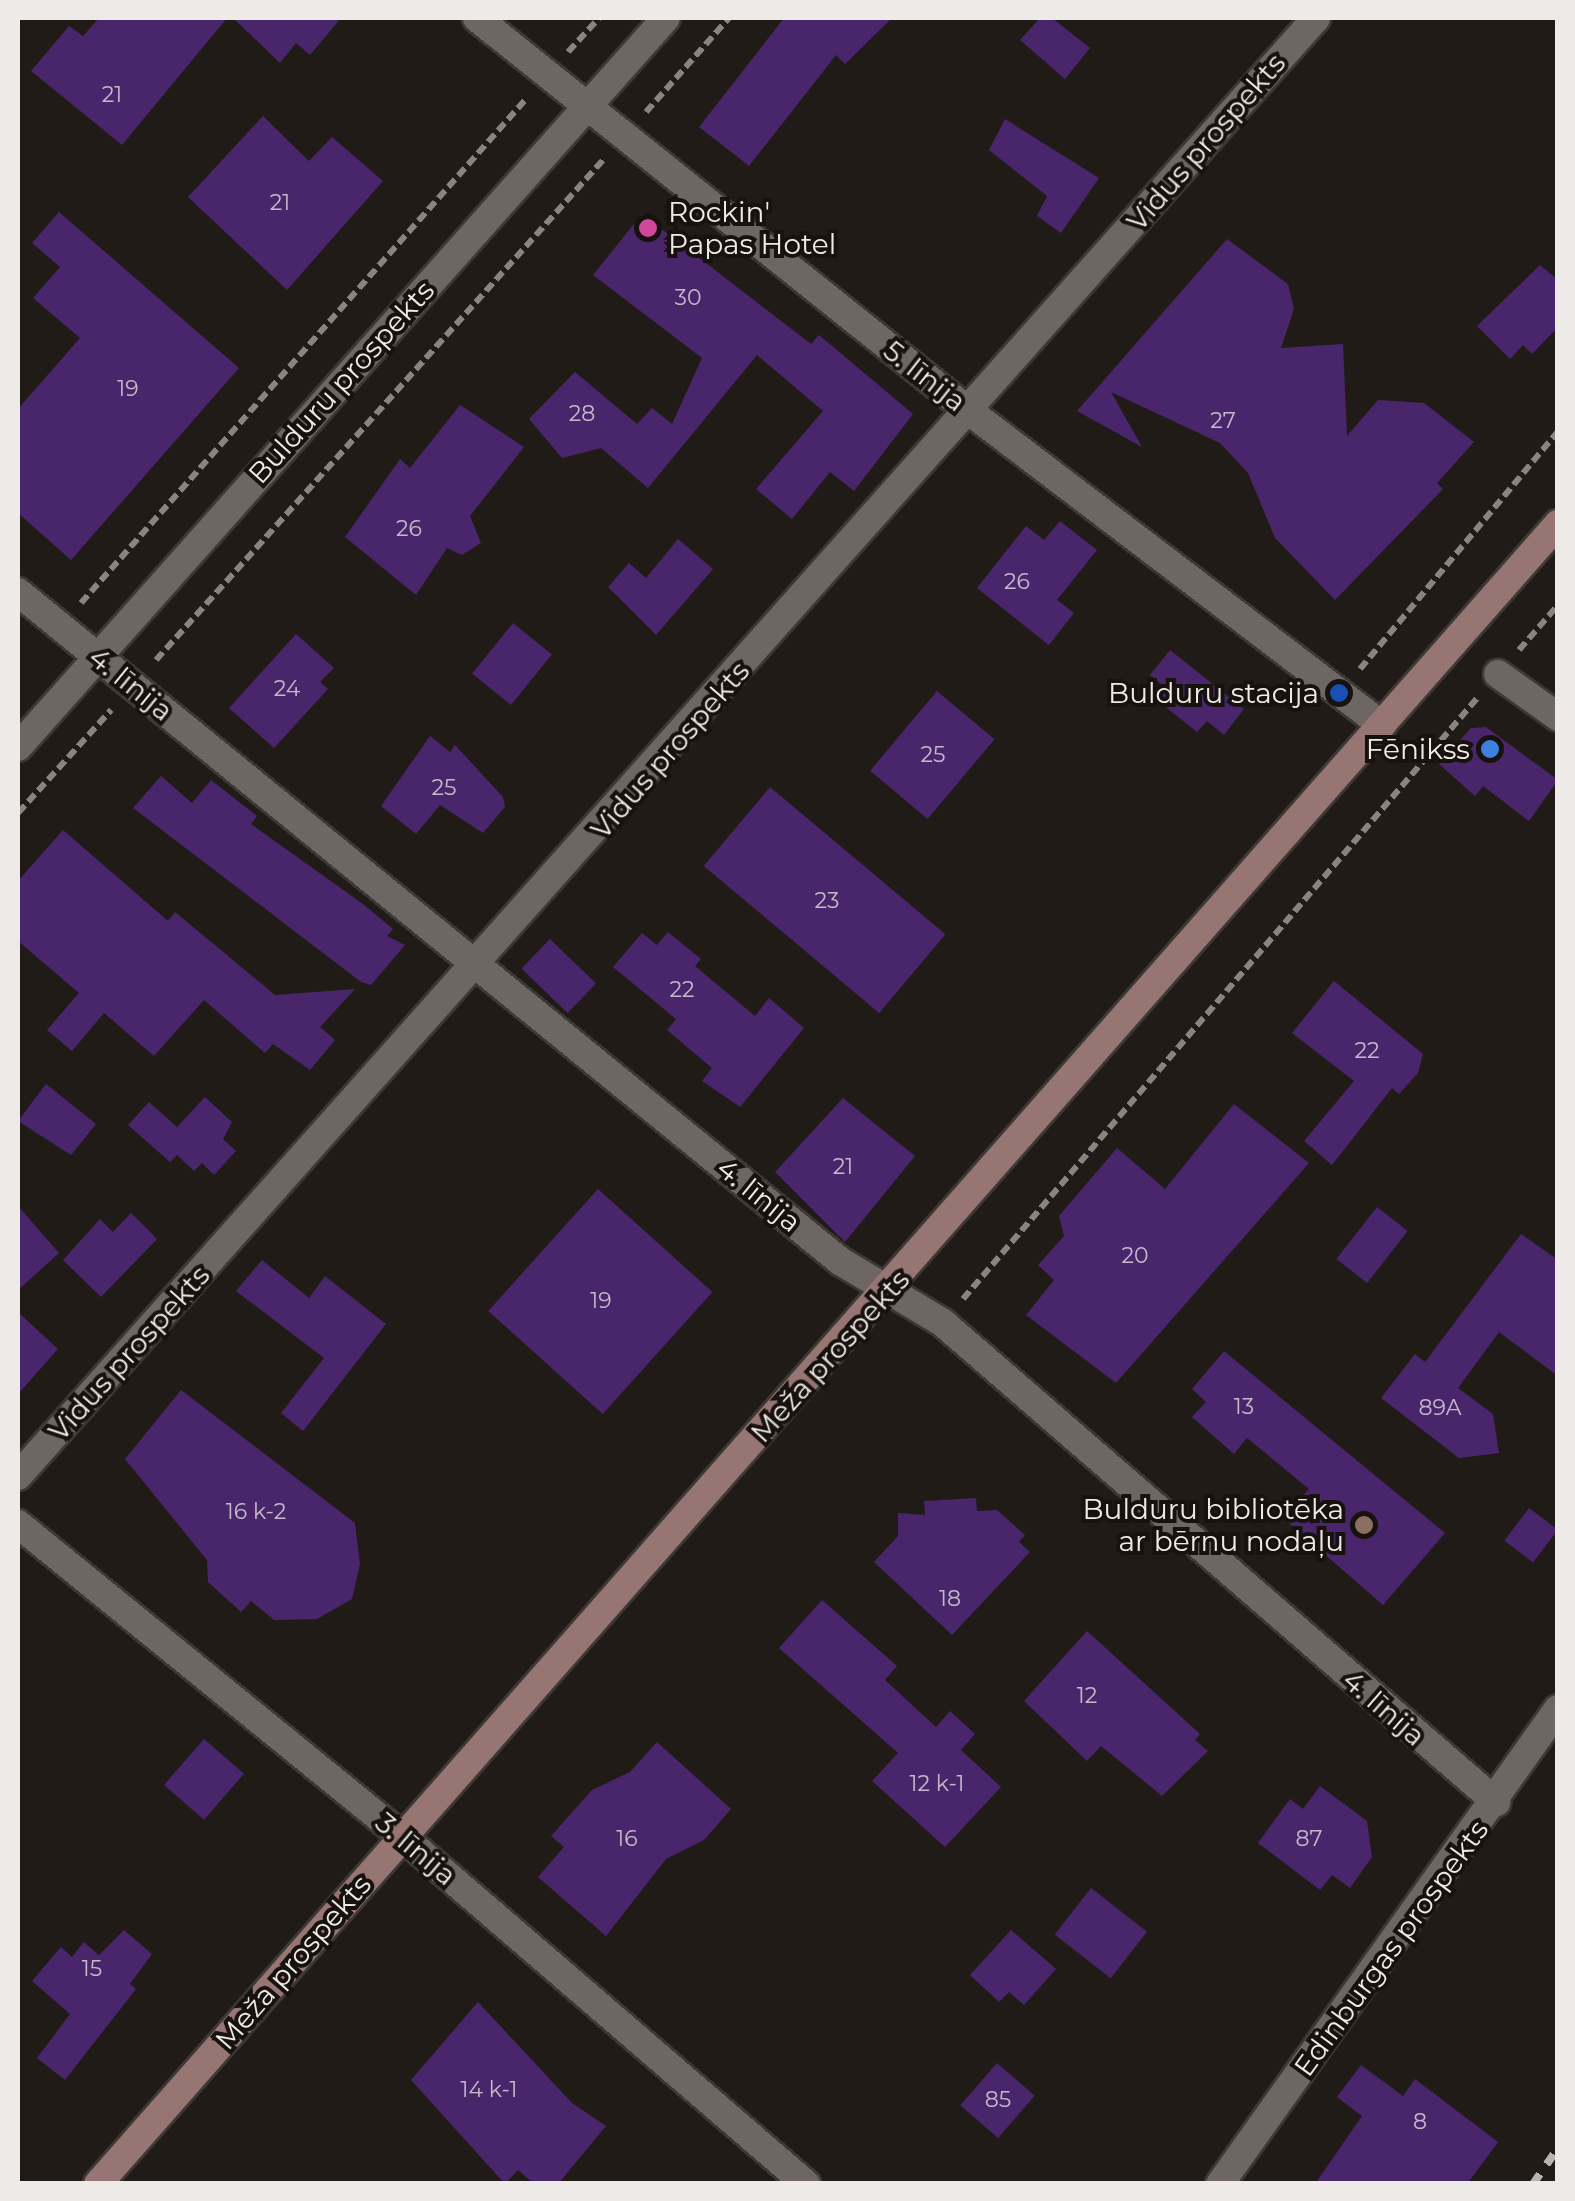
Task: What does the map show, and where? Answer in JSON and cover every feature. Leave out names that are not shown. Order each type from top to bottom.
[{"type":"main road","name":"Meža prospekts","points":[[98,2184],[887,1292],[1558,524]]},
{"type":"street","name":"5. līnija","points":[[477,18],[622,138],[970,411],[1382,725]]},
{"type":"street","name":"Bulduru prospekts","points":[[18,747],[666,18]]},
{"type":"street","name":"Vidus prospekts","points":[[18,1476],[478,967],[1316,18]]},
{"type":"street","name":"4. līnija","points":[[18,592],[478,967],[887,1292],[943,1323],[1496,1802]]},
{"type":"street","points":[[1498,674],[1558,718]]},
{"type":"street","name":"3. līnija","points":[[18,1524],[403,1837],[806,2184]]},
{"type":"street","name":"Edinburgas prospekts","points":[[1220,2184],[1496,1802],[1558,1709]]},
{"type":"path","points":[[60,626],[599,18]]},
{"type":"path","points":[[18,813],[729,18]]},
{"type":"path","points":[[1340,693],[1558,432]]},
{"type":"path","points":[[943,1323],[1558,605]]},
{"type":"building","points":[[99,18],[227,18],[122,145],[31,71],[69,26],[83,36]]},
{"type":"building","points":[[233,18],[341,18],[310,55],[296,43],[280,63]]},
{"type":"building","points":[[784,18],[892,18],[845,64],[836,55],[749,166],[699,127]]},
{"type":"building","points":[[1040,18],[1052,18],[1090,48],[1065,79],[1020,40]]},
{"type":"building","points":[[263,116],[309,161],[332,137],[383,181],[287,290],[188,197]]},
{"type":"building","points":[[1005,119],[1099,178],[1061,233],[1037,216],[1047,196],[989,150]]},
{"type":"building","points":[[59,212],[239,368],[71,560],[18,513],[18,409],[80,338],[33,298],[60,267],[32,243]]},
{"type":"building","points":[[642,214],[811,344],[819,335],[913,414],[854,491],[830,472],[792,519],[756,489],[823,411],[757,355],[648,488],[601,448],[562,458],[529,419],[575,372],[637,424],[652,408],[672,424],[702,358],[593,275]]},
{"type":"building","points":[[1227,239],[1288,284],[1294,309],[1281,348],[1343,344],[1347,436],[1378,400],[1424,403],[1474,442],[1437,483],[1443,489],[1335,600],[1275,538],[1248,473],[1220,443],[1111,392],[1142,447],[1077,411]]},
{"type":"building","points":[[1540,265],[1558,280],[1558,327],[1532,354],[1523,345],[1510,359],[1477,326]]},
{"type":"building","points":[[460,405],[524,447],[470,516],[481,543],[462,555],[447,548],[416,595],[345,537],[400,459],[410,468]]},
{"type":"building","points":[[1060,521],[1097,550],[1057,600],[1074,613],[1049,645],[977,588],[1026,526],[1044,540]]},
{"type":"building","points":[[678,539],[713,569],[656,635],[608,587],[629,563],[646,578]]},
{"type":"building","points":[[513,623],[552,654],[511,705],[472,674]]},
{"type":"building","points":[[296,634],[334,668],[320,682],[328,689],[274,748],[229,708]]},
{"type":"building","points":[[1170,650],[1244,709],[1224,735],[1207,721],[1197,732],[1158,701],[1167,689],[1150,675]]},
{"type":"building","points":[[937,691],[994,739],[928,819],[870,771]]},
{"type":"building","points":[[1486,727],[1558,780],[1529,821],[1483,786],[1475,796],[1439,764],[1471,728]]},
{"type":"building","points":[[430,736],[450,752],[455,745],[503,797],[505,807],[483,833],[440,805],[416,834],[381,806]]},
{"type":"building","points":[[161,776],[192,803],[211,780],[257,816],[251,824],[363,904],[393,929],[387,936],[405,945],[371,985],[361,982],[133,808]]},
{"type":"building","points":[[770,787],[945,934],[879,1013],[704,866]]},
{"type":"building","points":[[63,830],[168,921],[175,912],[275,995],[355,989],[320,1027],[335,1040],[310,1070],[273,1044],[265,1053],[204,1000],[154,1056],[104,1013],[72,1051],[47,1030],[79,993],[18,941],[18,881]]},
{"type":"building","points":[[668,932],[701,959],[695,966],[755,1016],[769,998],[804,1028],[740,1107],[702,1081],[712,1068],[667,1030],[676,1019],[613,967],[642,933],[657,945]]},
{"type":"building","points":[[550,939],[596,983],[568,1013],[522,968]]},
{"type":"building","points":[[1334,981],[1423,1054],[1418,1073],[1399,1094],[1392,1088],[1332,1165],[1304,1141],[1354,1081],[1292,1033]]},
{"type":"building","points":[[46,1084],[96,1124],[71,1155],[18,1121]]},
{"type":"building","points":[[205,1097],[232,1122],[223,1139],[236,1151],[214,1175],[202,1163],[194,1171],[177,1155],[170,1162],[128,1125],[149,1102],[177,1127]]},
{"type":"building","points":[[843,1098],[915,1156],[845,1242],[775,1172]]},
{"type":"building","points":[[1234,1104],[1309,1163],[1116,1383],[1026,1315],[1054,1280],[1038,1265],[1064,1236],[1059,1216],[1117,1148],[1165,1189]]},
{"type":"building","points":[[598,1189],[712,1292],[603,1414],[488,1311]]},
{"type":"building","points":[[18,1206],[59,1253],[18,1290]]},
{"type":"building","points":[[1377,1207],[1408,1231],[1367,1283],[1336,1259]]},
{"type":"building","points":[[131,1213],[157,1239],[101,1297],[63,1260],[100,1219],[113,1232]]},
{"type":"building","points":[[1521,1234],[1558,1260],[1558,1376],[1499,1332],[1458,1388],[1493,1414],[1499,1453],[1459,1458],[1381,1398],[1415,1354],[1425,1362]]},
{"type":"building","points":[[262,1260],[309,1298],[325,1276],[386,1324],[303,1431],[281,1413],[324,1358],[236,1291]]},
{"type":"building","points":[[18,1312],[58,1349],[18,1394]]},
{"type":"building","points":[[1224,1351],[1445,1533],[1383,1605],[1283,1518],[1309,1489],[1247,1438],[1234,1454],[1192,1417],[1206,1402],[1192,1389]]},
{"type":"building","points":[[181,1390],[355,1523],[360,1564],[352,1599],[317,1619],[274,1620],[251,1601],[241,1612],[208,1582],[207,1560],[125,1459]]},
{"type":"building","points":[[976,1498],[977,1511],[997,1510],[1025,1535],[1019,1542],[1030,1552],[952,1635],[874,1562],[898,1536],[898,1513],[925,1515],[924,1501]]},
{"type":"building","points":[[1529,1508],[1558,1530],[1533,1562],[1504,1541]]},
{"type":"building","points":[[822,1600],[897,1666],[885,1680],[936,1727],[950,1711],[975,1734],[961,1750],[1001,1787],[945,1847],[872,1781],[898,1753],[779,1648]]},
{"type":"building","points":[[1087,1631],[1200,1734],[1195,1740],[1208,1751],[1162,1796],[1101,1746],[1087,1761],[1024,1701]]},
{"type":"building","points":[[204,1739],[244,1774],[204,1820],[164,1785]]},
{"type":"building","points":[[657,1742],[731,1809],[704,1840],[666,1859],[606,1936],[538,1877],[564,1847],[551,1836],[592,1790],[630,1772]]},
{"type":"building","points":[[1320,1786],[1367,1821],[1372,1857],[1350,1888],[1332,1875],[1320,1890],[1258,1843],[1290,1799],[1303,1809]]},
{"type":"building","points":[[1091,1888],[1147,1932],[1111,1978],[1055,1934]]},
{"type":"building","points":[[124,1930],[152,1954],[130,1984],[136,1989],[65,2080],[37,2058],[70,2014],[32,1981],[61,1947],[72,1957],[84,1942],[99,1955]]},
{"type":"building","points":[[1011,1930],[1056,1969],[1024,2005],[1009,1992],[999,2002],[970,1975]]},
{"type":"building","points":[[478,2002],[572,2103],[606,2126],[558,2184],[534,2184],[518,2170],[505,2184],[411,2080]]},
{"type":"building","points":[[997,2063],[1035,2096],[998,2138],[960,2105]]},
{"type":"building","points":[[1361,2065],[1403,2096],[1415,2079],[1498,2142],[1467,2184],[1315,2184],[1362,2116],[1337,2097]]},
{"type":"railway","points":[[1533,2184],[1558,2148]]},
{"type":"place","name":"Rockin' Papas Hotel","points":[[648,228]]},
{"type":"place","name":"Bulduru stacija","points":[[1339,693]]},
{"type":"place","name":"Fēnikss","points":[[1490,749]]},
{"type":"place","name":"Bulduru bibliotēka ar bērnu nodaļu","points":[[1364,1525]]}]
